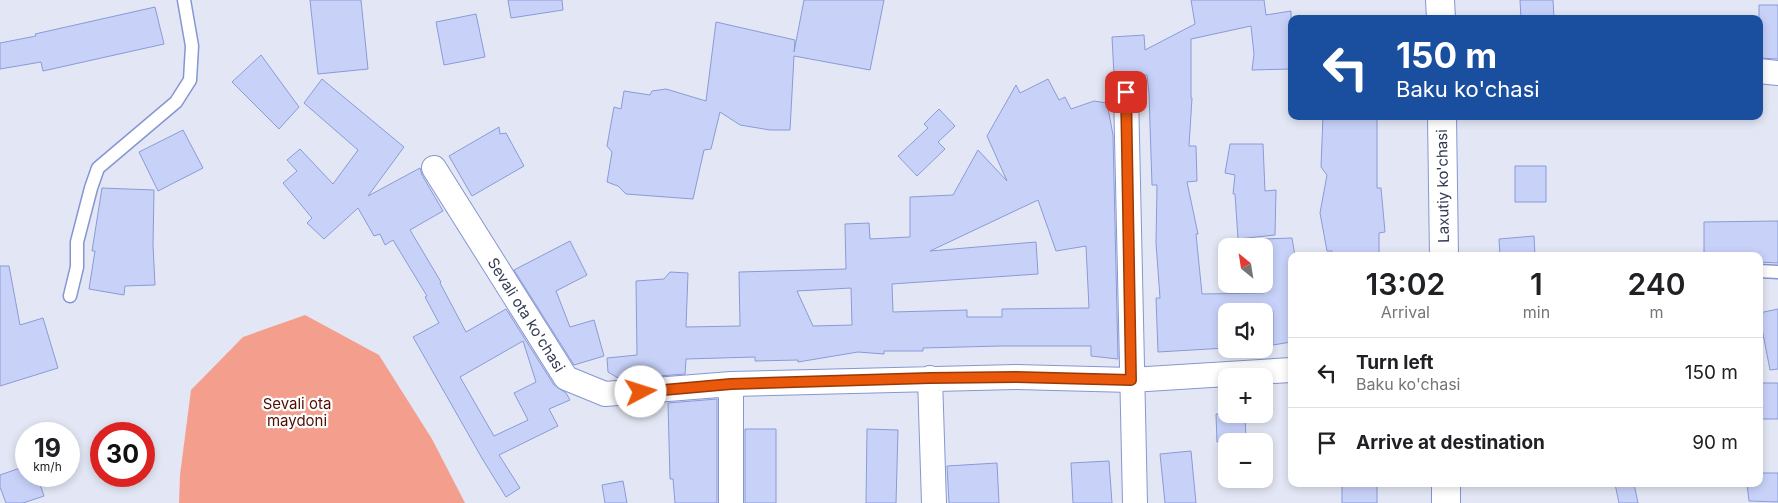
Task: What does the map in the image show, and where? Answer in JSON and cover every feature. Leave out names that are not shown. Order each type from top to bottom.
[{"type":"street","points":[[1440,0],[1440,15]]},
{"type":"street","points":[[1763,72],[1778,73]]},
{"type":"street","points":[[1126,92],[1135,503]]},
{"type":"street","name":"Laxutiy ko'chasi","points":[[1442,120],[1444,252]]},
{"type":"street","name":"Sevali ota ko'chasi","points":[[434,168],[566,378],[605,394],[731,384],[1016,377],[1131,380],[1288,370]]},
{"type":"street","points":[[930,378],[934,503]]},
{"type":"street","points":[[731,384],[731,503]]},
{"type":"street","points":[[1446,487],[1446,503]]},
{"type":"lane","points":[[70,296],[77,267],[77,242],[98,168],[176,102],[190,80],[192,46],[184,0]]},
{"type":"lane","points":[[1763,271],[1778,272]]},
{"type":"green space","name":"Sevali ota maydoni","points":[[305,315],[379,355],[432,439],[465,503],[179,503],[180,475],[191,390],[243,337]]},
{"type":"building","points":[[310,0],[361,0],[368,69],[318,74]]},
{"type":"building","points":[[508,0],[562,0],[563,10],[511,18]]},
{"type":"building","points":[[804,0],[884,0],[870,70],[794,56],[790,130],[770,130],[740,125],[720,112],[711,149],[704,150],[693,199],[626,194],[618,186],[607,182],[612,152],[607,146],[614,107],[621,109],[624,91],[650,95],[652,91],[666,89],[706,101],[716,22],[795,40],[794,52]]},
{"type":"building","points":[[1191,0],[1264,0],[1266,15],[1291,11],[1291,15],[1288,15],[1288,69],[1252,70],[1254,54],[1251,26],[1191,39],[1192,98],[1189,146],[1196,146],[1197,181],[1187,182],[1198,234],[1196,234],[1202,294],[1273,293],[1273,239],[1292,238],[1294,252],[1288,252],[1288,342],[1273,345],[1273,303],[1218,303],[1218,348],[1158,352],[1156,298],[1160,298],[1156,243],[1157,185],[1152,185],[1147,75],[1114,75],[1112,37],[1144,35],[1145,50],[1195,24]]},
{"type":"building","points":[[1520,0],[1553,0],[1554,15],[1521,15]]},
{"type":"building","points":[[1759,5],[1778,5],[1778,59],[1763,58],[1763,15],[1759,15]]},
{"type":"building","points":[[155,7],[164,44],[43,71],[41,62],[0,69],[0,43]]},
{"type":"building","points":[[476,14],[485,57],[444,65],[436,22]]},
{"type":"building","points":[[261,55],[299,107],[279,129],[232,82]]},
{"type":"building","points":[[322,79],[404,147],[368,196],[420,168],[422,175],[443,211],[410,230],[441,282],[466,332],[506,309],[554,385],[566,393],[570,400],[549,409],[558,426],[499,455],[520,488],[506,497],[413,337],[439,323],[425,297],[427,296],[393,240],[385,245],[380,234],[374,236],[358,208],[324,239],[307,223],[312,218],[283,183],[297,171],[287,160],[300,149],[333,184],[358,150],[304,103]],"holes":[[[523,341],[536,382],[514,393],[528,420],[494,436],[460,377]]]},
{"type":"building","points":[[1048,79],[1059,100],[1065,97],[1071,109],[1094,101],[1107,103],[1113,135],[1118,359],[1091,356],[1091,346],[1001,346],[923,348],[923,351],[884,351],[884,354],[858,352],[798,362],[798,360],[755,361],[755,357],[686,359],[685,374],[620,379],[608,372],[607,358],[637,355],[636,281],[664,279],[670,272],[688,273],[686,327],[740,326],[739,272],[846,269],[845,224],[869,223],[870,239],[910,237],[910,197],[953,195],[978,150],[1007,181],[987,136],[1016,85],[1020,93]],"holes":[[[1038,200],[1056,251],[1086,246],[1089,308],[1002,309],[1002,317],[967,317],[967,310],[893,312],[892,284],[1038,274],[1036,242],[930,251]],[[851,288],[852,325],[813,326],[797,291]]]},
{"type":"building","points":[[939,109],[955,126],[938,142],[945,149],[917,176],[898,156],[928,128],[924,124]]},
{"type":"building","points":[[1323,120],[1377,120],[1377,188],[1381,188],[1385,232],[1379,233],[1379,252],[1327,251],[1320,213],[1327,175],[1321,167]]},
{"type":"building","points":[[499,127],[500,134],[506,133],[524,166],[472,196],[449,156]]},
{"type":"building","points":[[183,130],[203,168],[158,191],[139,152]]},
{"type":"building","points":[[1230,144],[1263,144],[1265,191],[1276,190],[1275,235],[1238,238],[1235,194],[1233,194],[1235,175],[1225,173]]},
{"type":"building","points":[[1515,166],[1546,166],[1546,202],[1515,202]]},
{"type":"building","points":[[102,188],[154,190],[153,245],[155,285],[125,286],[124,295],[89,289],[95,251],[92,251]]},
{"type":"building","points":[[1778,221],[1778,263],[1763,262],[1763,252],[1704,252],[1704,222]]},
{"type":"building","points":[[1534,236],[1535,252],[1500,252],[1499,239]]},
{"type":"building","points":[[570,241],[587,275],[556,291],[570,327],[594,320],[604,356],[574,365],[514,270]]},
{"type":"building","points":[[0,266],[9,266],[20,325],[43,318],[58,368],[0,386]]},
{"type":"building","points":[[1778,309],[1778,369],[1770,370],[1763,334],[1763,312]]},
{"type":"building","points":[[1763,383],[1778,383],[1778,419],[1763,419]]},
{"type":"building","points":[[717,399],[717,503],[675,503],[673,479],[670,479],[668,403]]},
{"type":"building","points":[[1216,414],[1218,414],[1218,423],[1245,423],[1246,433],[1218,433],[1217,442]]},
{"type":"building","points":[[745,429],[776,429],[776,503],[745,503]]},
{"type":"building","points":[[867,429],[898,430],[896,503],[866,503]]},
{"type":"building","points":[[1191,451],[1196,503],[1165,503],[1160,454]]},
{"type":"building","points":[[1109,461],[1112,503],[1073,503],[1071,463]]},
{"type":"building","points":[[997,463],[999,503],[949,503],[947,466]]},
{"type":"building","points":[[15,470],[15,487],[41,487],[44,496],[23,503],[6,503],[0,487],[0,475]]},
{"type":"building","points":[[1763,473],[1778,473],[1778,502],[1749,501],[1747,487],[1763,487]]},
{"type":"building","points":[[623,481],[627,503],[605,503],[602,485]]},
{"type":"building","points":[[1342,487],[1377,487],[1377,503],[1342,503]]},
{"type":"building","points":[[1616,487],[1635,487],[1638,503],[1619,503]]},
{"type":"route","points":[[641,392],[731,384],[930,378],[1016,377],[1131,380],[1126,92]]}]
